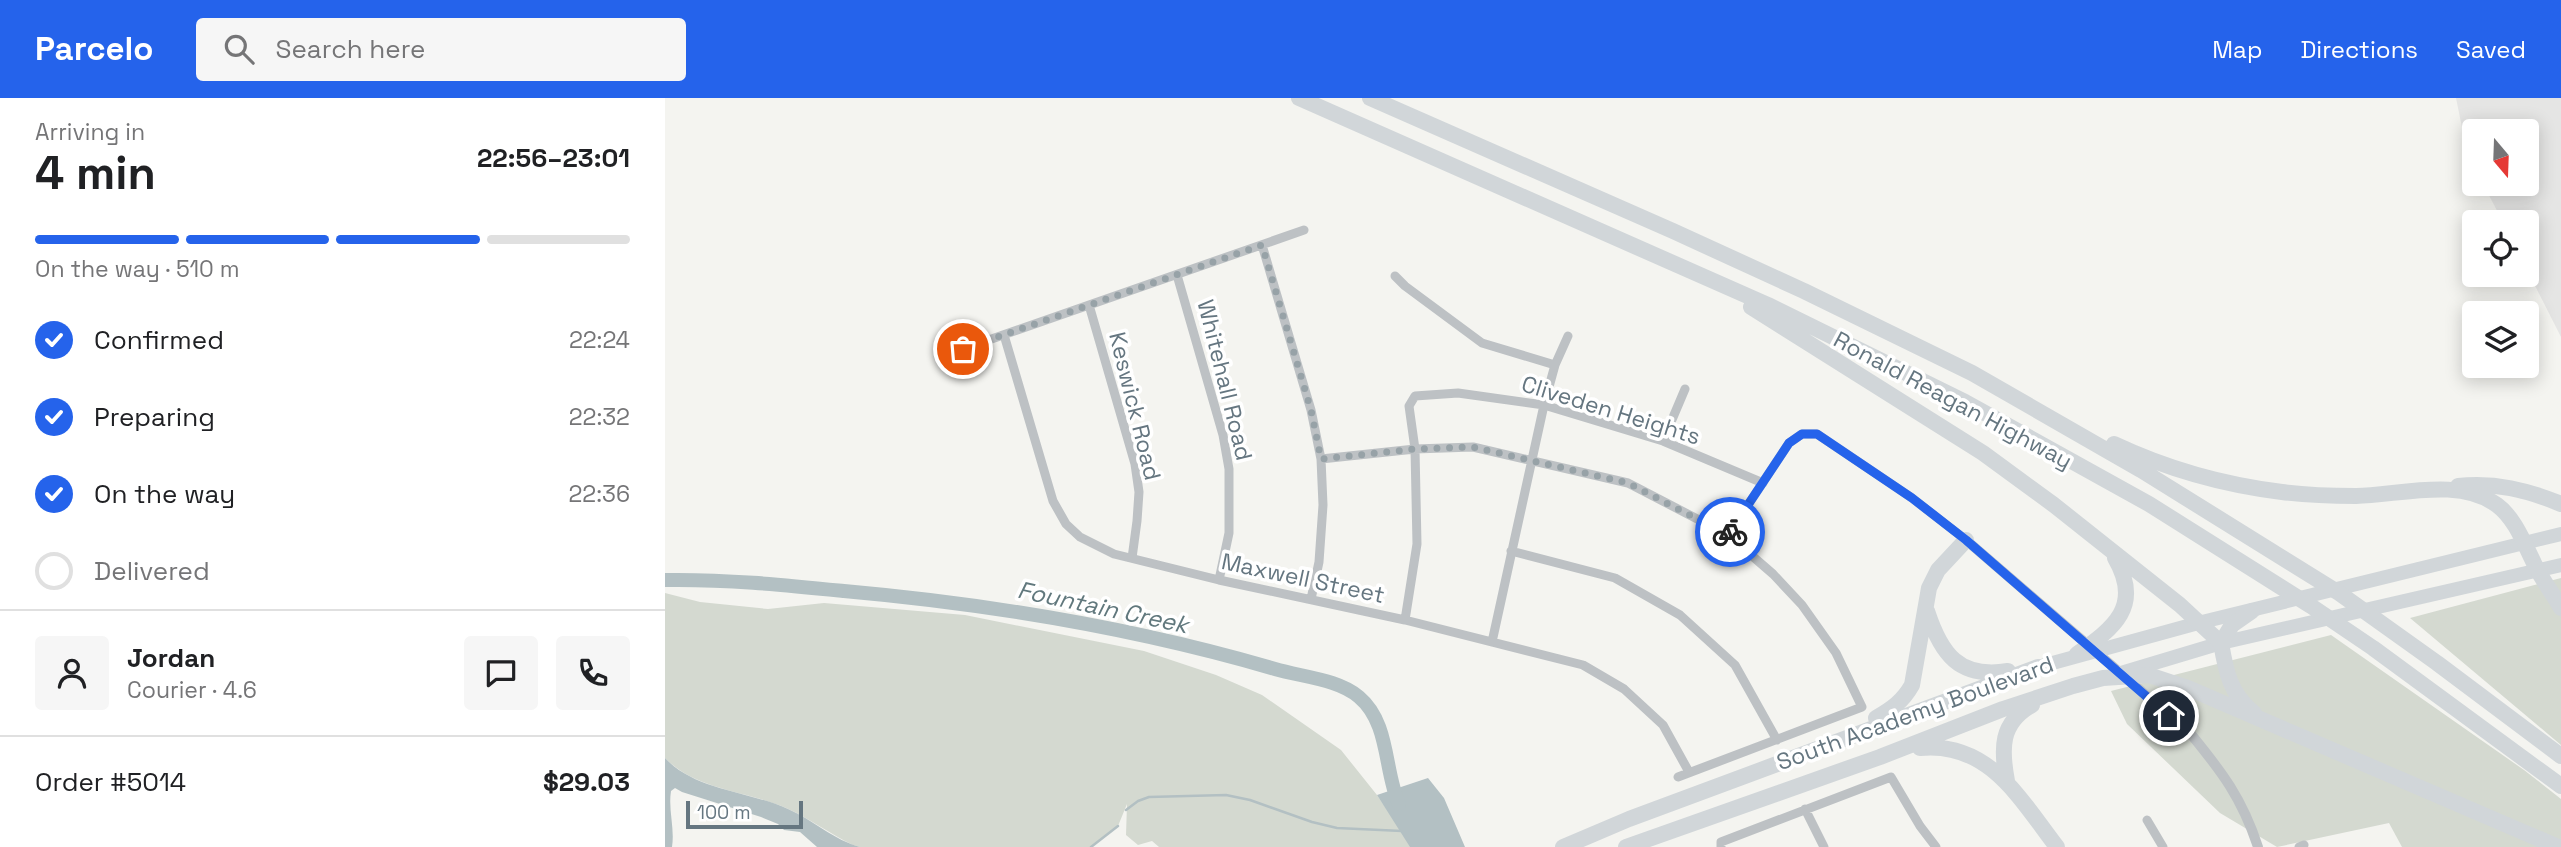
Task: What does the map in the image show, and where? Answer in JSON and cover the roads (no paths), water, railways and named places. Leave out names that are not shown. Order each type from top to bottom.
[{"type":"highway","name":"Ronald Reagan Highway","points":[[1299,98],[1768,305],[1965,402],[2149,504],[2266,577],[2373,648],[2561,786]]},
{"type":"highway","name":"Ronald Reagan Highway","points":[[1370,98],[1804,291],[1972,373],[2141,470],[2299,567],[2404,639],[2561,756]]},
{"type":"highway","points":[[1717,284],[1983,453],[2054,505],[2202,622],[2221,643],[2231,686],[2242,703],[2261,719]]},
{"type":"highway","points":[[2022,401],[2136,454],[2162,464],[2236,484],[2283,492],[2357,496],[2493,484],[2516,488],[2561,504]]},
{"type":"highway","points":[[2432,490],[2460,491],[2487,499],[2505,513],[2561,608]]},
{"type":"highway","name":"South Academy Boulevard","points":[[1563,847],[1629,818],[2077,654],[2561,534]]},
{"type":"highway","points":[[1831,743],[1893,709],[1905,698],[1916,668],[1929,589],[1938,570],[1966,540]]},
{"type":"highway","points":[[2077,654],[2108,633],[2118,621],[2125,605],[2123,572],[2110,550]]},
{"type":"highway","name":"South Academy Boulevard","points":[[1626,847],[1880,757],[2003,709],[2073,687],[2221,643],[2561,565]]},
{"type":"highway","points":[[1925,604],[1941,647],[1960,665],[1982,673],[2038,667]]},
{"type":"highway","points":[[2221,643],[2232,625],[2252,611]]},
{"type":"highway","points":[[2103,678],[2149,675],[2164,679],[2558,847]]},
{"type":"highway","points":[[2007,781],[2002,755],[2010,724],[2027,708],[2073,687]]},
{"type":"highway","points":[[1880,757],[1914,748],[1939,746],[1962,751],[1985,763],[2007,781],[2057,847]]},
{"type":"street","points":[[963,349],[1304,230]]},
{"type":"street","points":[[1262,245],[1311,410],[1321,459],[1323,505],[1319,562],[1311,599]]},
{"type":"street","name":"Whitehall Road","points":[[1177,275],[1223,435],[1229,468],[1229,533],[1219,580]]},
{"type":"street","points":[[1395,276],[1482,343],[1555,365]]},
{"type":"street","name":"Keswick Road","points":[[1089,305],[1135,464],[1139,492],[1132,558]]},
{"type":"street","name":"Maxwell Street","points":[[1004,335],[1053,501],[1058,512],[1080,537],[1100,549],[1132,558],[1219,580],[1405,620],[1583,665],[1624,689],[1663,725],[1689,772]]},
{"type":"street","points":[[1492,642],[1544,405],[1555,365],[1568,336]]},
{"type":"street","points":[[1663,441],[1685,389]]},
{"type":"street","name":"Cliveden Heights","points":[[1415,449],[1409,406],[1415,396],[1458,393],[1544,405],[1663,441],[1763,483]]},
{"type":"street","points":[[1728,535],[1789,443],[1802,434],[1817,434],[1912,498],[1966,540],[2190,733],[2220,769],[2247,814],[2258,847]]},
{"type":"street","points":[[1321,459],[1415,449],[1473,447],[1628,483],[1728,535],[1773,573],[1802,605],[1836,653],[1862,707],[1678,777]]},
{"type":"street","points":[[1405,620],[1417,544],[1415,449]]},
{"type":"street","points":[[1511,551],[1615,578],[1680,615],[1735,665],[1776,740]]},
{"type":"street","points":[[1721,847],[1721,842],[1891,777],[1935,847]]},
{"type":"street","points":[[1805,809],[1824,847]]},
{"type":"street","points":[[2147,820],[2163,847]]},
{"type":"waterway","name":"Fountain Creek","points":[[665,580],[732,581],[899,596],[1008,611],[1169,641],[1330,682],[1359,697],[1376,720],[1399,804]]},
{"type":"waterway","points":[[1126,810],[1149,797],[1226,795],[1337,828],[1402,831]]},
{"type":"waterway","points":[[1091,847],[1118,826]]}]
